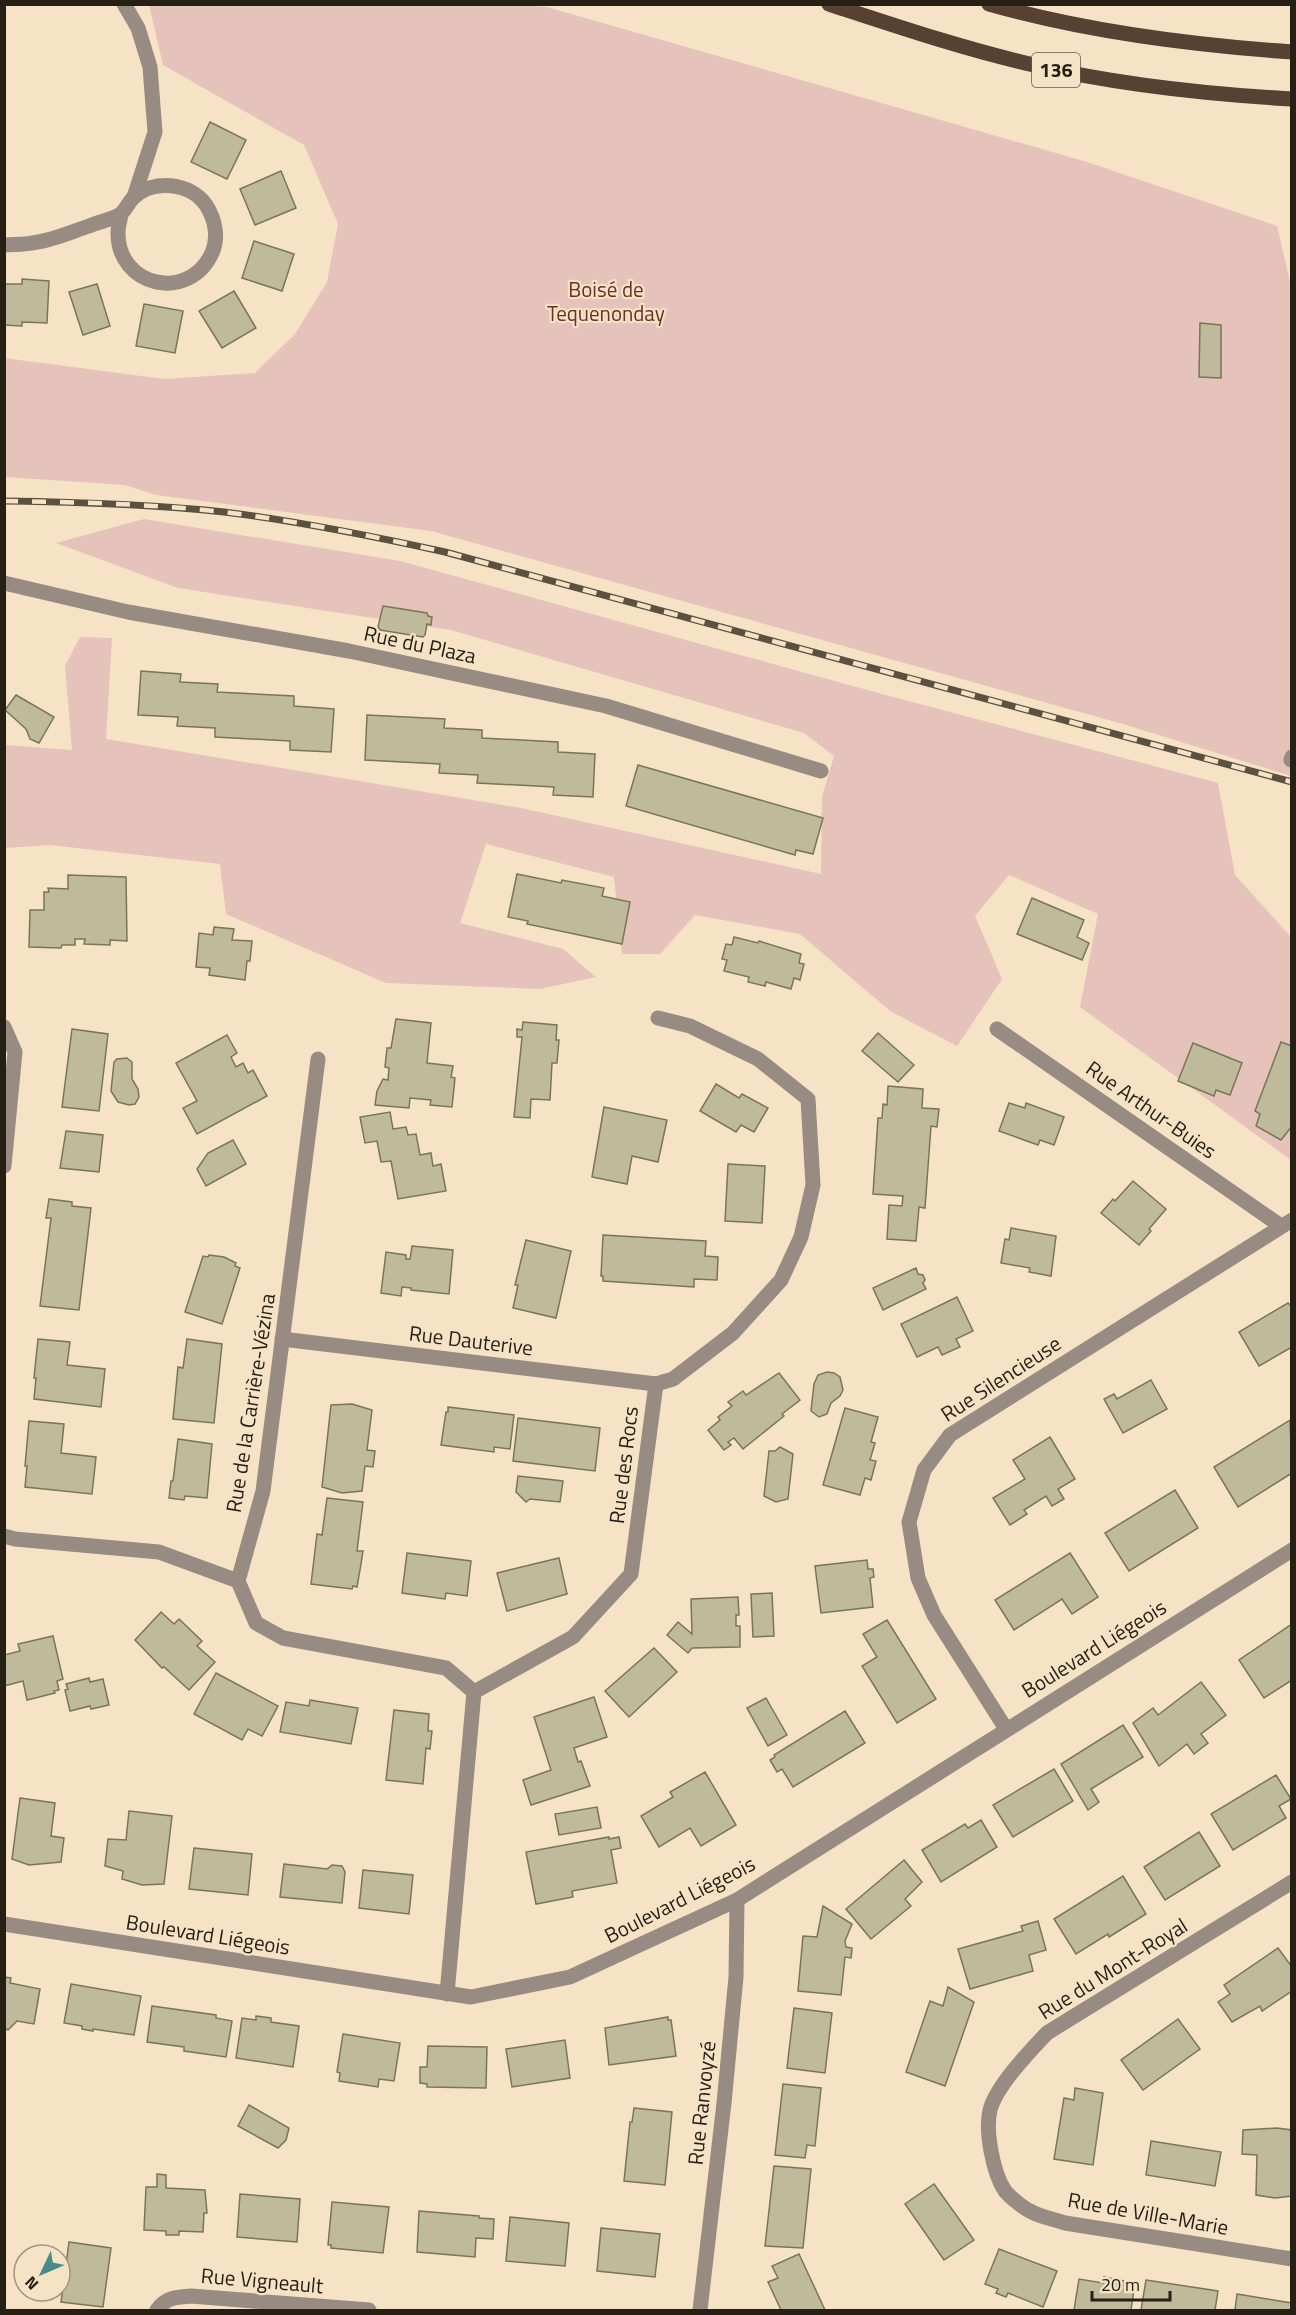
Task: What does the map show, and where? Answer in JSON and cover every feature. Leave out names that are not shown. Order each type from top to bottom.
[{"type":"main road","name":"136","points":[[828,4],[961,46],[1092,77],[1183,90],[1292,99]]},
{"type":"main road","name":"136","points":[[989,4],[1026,15],[1179,42],[1292,52]]},
{"type":"street","points":[[124,4],[138,28],[150,67],[155,132],[134,197],[121,214],[117,231],[119,248],[127,263],[139,276],[164,284],[183,281],[198,273],[207,263],[215,241],[213,219],[205,204],[195,194],[179,187],[162,185],[149,188],[134,197]]},
{"type":"street","points":[[4,245],[33,243],[121,214]]},
{"type":"street","name":"Rue du Plaza","points":[[4,583],[128,612],[349,651],[606,706],[821,771]]},
{"type":"street","name":"Rue des Rocs","points":[[474,1692],[573,1637],[631,1574],[656,1384],[673,1379],[733,1333],[781,1280],[801,1237],[813,1185],[808,1099],[758,1059],[690,1026],[658,1018]]},
{"type":"street","points":[[4,1027],[15,1052],[4,1166]]},
{"type":"street","name":"Rue Arthur-Buies","points":[[997,1029],[1286,1223]]},
{"type":"street","name":"Rue de la Carrière-Vézina","points":[[238,1581],[263,1491],[318,1059]]},
{"type":"street","name":"Rue Silencieuse","points":[[1006,1729],[934,1615],[918,1578],[909,1522],[924,1470],[950,1435],[1286,1223]]},
{"type":"street","name":"Rue Dauterive","points":[[282,1339],[656,1384]]},
{"type":"street","points":[[4,1536],[15,1539],[159,1552],[238,1581],[256,1623],[283,1638],[446,1668],[474,1692],[447,1994]]},
{"type":"street","name":"Boulevard Liégeois","points":[[4,1924],[471,1997],[570,1977],[737,1900],[1292,1550]]},
{"type":"street","name":"Rue du Mont-Royal","points":[[1005,2191],[996,2170],[990,2139],[990,2110],[1006,2081],[1027,2053],[1047,2033],[1292,1882]]},
{"type":"street","name":"Rue Ranvoyzé","points":[[700,2310],[736,1977],[737,1900]]},
{"type":"street","name":"Rue de Ville-Marie","points":[[1005,2191],[1029,2211],[1065,2223],[1292,2259]]},
{"type":"street","name":"Rue Vigneault","points":[[157,2310],[162,2303],[175,2296],[369,2310]]},
{"type":"green space","name":"Boisé de Tequenonday","points":[[497,4],[547,7],[1087,162],[1277,226],[1292,290],[1291,776],[1123,724],[431,531],[156,495],[125,485],[5,477],[4,358],[164,379],[255,373],[295,334],[327,282],[338,224],[304,145],[163,65],[149,5]]},
{"type":"green space","points":[[144,519],[400,561],[882,694],[1218,783],[1235,875],[1291,937],[1291,1160],[1080,1007],[1098,914],[1009,875],[975,916],[1002,979],[957,1046],[890,1011],[800,934],[695,915],[660,954],[622,954],[614,877],[486,844],[460,923],[563,949],[596,977],[540,989],[386,983],[226,914],[220,864],[50,845],[5,848],[4,745],[72,750],[65,666],[80,637],[112,638],[106,739],[521,808],[821,874],[822,797],[834,756],[804,733],[451,630],[178,588],[56,543]]},
{"type":"building","points":[[210,122],[246,140],[227,179],[191,162]]},
{"type":"building","points":[[281,171],[296,208],[255,225],[240,189]]},
{"type":"building","points":[[254,241],[294,254],[282,291],[242,278]]},
{"type":"building","points":[[22,279],[49,281],[47,323],[22,322],[22,326],[4,325],[4,284],[22,284]]},
{"type":"building","points":[[97,284],[110,326],[83,335],[69,292]]},
{"type":"building","points":[[234,291],[256,328],[222,348],[199,311]]},
{"type":"building","points":[[144,304],[183,311],[175,353],[136,346]]},
{"type":"building","points":[[1200,323],[1221,325],[1221,378],[1199,377]]},
{"type":"building","points":[[383,606],[427,613],[432,617],[431,625],[427,624],[423,637],[380,630],[378,627]]},
{"type":"building","points":[[141,671],[181,674],[180,682],[218,684],[217,692],[294,696],[294,706],[334,709],[331,752],[290,750],[290,741],[215,737],[215,728],[177,726],[178,717],[138,715]]},
{"type":"building","points":[[16,695],[54,717],[39,743],[30,739],[26,729],[5,710]]},
{"type":"building","points":[[367,715],[445,719],[444,728],[482,730],[482,738],[558,742],[558,752],[595,754],[593,797],[553,795],[554,787],[477,783],[478,775],[439,773],[440,764],[365,760]]},
{"type":"building","points":[[638,765],[823,818],[813,854],[796,850],[795,855],[626,806]]},
{"type":"building","points":[[517,874],[561,883],[562,880],[604,888],[602,896],[630,902],[622,944],[527,924],[528,921],[508,917]]},
{"type":"building","points":[[68,875],[126,877],[127,941],[110,940],[110,945],[84,944],[85,939],[75,939],[75,945],[62,945],[61,948],[29,947],[30,910],[44,910],[44,892],[49,892],[48,888],[68,889]]},
{"type":"building","points":[[1032,898],[1084,920],[1077,937],[1089,943],[1082,960],[1017,934]]},
{"type":"building","points":[[214,927],[234,929],[232,940],[252,941],[245,980],[209,975],[210,968],[196,967],[199,933],[213,935]]},
{"type":"building","points":[[734,937],[758,943],[759,941],[801,954],[799,963],[804,964],[800,980],[794,978],[791,989],[766,982],[765,986],[748,982],[749,977],[724,971],[727,960],[722,959],[726,944],[732,945]]},
{"type":"building","points":[[396,1019],[431,1023],[427,1063],[453,1066],[451,1077],[455,1078],[452,1107],[430,1105],[431,1100],[410,1098],[409,1108],[375,1105],[377,1091],[383,1079],[388,1080],[389,1068],[385,1067],[387,1048],[391,1048]]},
{"type":"building","points":[[523,1022],[557,1025],[556,1040],[559,1040],[557,1063],[552,1063],[550,1100],[531,1099],[530,1118],[514,1117],[522,1037],[517,1037],[517,1029],[522,1030]]},
{"type":"building","points":[[72,1029],[108,1034],[99,1111],[62,1107]]},
{"type":"building","points":[[878,1033],[914,1065],[898,1082],[862,1051]]},
{"type":"building","points":[[227,1035],[237,1053],[231,1057],[236,1067],[243,1063],[248,1073],[253,1070],[267,1096],[197,1134],[183,1108],[197,1101],[176,1063]]},
{"type":"building","points":[[1281,1042],[1292,1046],[1292,1126],[1281,1140],[1256,1126],[1260,1114],[1255,1111]]},
{"type":"building","points":[[1193,1043],[1242,1063],[1230,1095],[1216,1090],[1214,1096],[1178,1081]]},
{"type":"building","points":[[127,1058],[132,1062],[132,1079],[138,1089],[139,1097],[135,1104],[129,1105],[118,1102],[111,1091],[114,1062],[117,1059]]},
{"type":"building","points":[[716,1084],[739,1098],[742,1094],[768,1108],[754,1132],[741,1125],[736,1132],[700,1111]]},
{"type":"building","points":[[888,1086],[923,1089],[922,1108],[939,1109],[937,1127],[931,1126],[925,1208],[919,1207],[916,1241],[887,1239],[889,1205],[902,1206],[903,1196],[873,1194],[878,1118],[882,1118],[883,1104],[887,1105]]},
{"type":"building","points":[[1009,1103],[1025,1108],[1026,1103],[1064,1117],[1054,1145],[1040,1140],[1038,1145],[999,1131]]},
{"type":"building","points":[[604,1107],[667,1120],[658,1162],[632,1156],[627,1184],[592,1177]]},
{"type":"building","points":[[390,1112],[393,1129],[406,1127],[408,1135],[416,1134],[420,1155],[431,1153],[433,1166],[441,1164],[446,1191],[398,1199],[391,1161],[381,1162],[377,1141],[365,1143],[360,1117]]},
{"type":"building","points":[[66,1131],[103,1135],[99,1172],[60,1168]]},
{"type":"building","points":[[233,1140],[246,1164],[206,1186],[197,1169],[208,1153]]},
{"type":"building","points":[[728,1164],[765,1166],[762,1223],[725,1221]]},
{"type":"building","points":[[1133,1181],[1166,1209],[1139,1245],[1101,1213]]},
{"type":"building","points":[[49,1199],[72,1202],[72,1206],[91,1208],[79,1310],[40,1306],[51,1218],[46,1218]]},
{"type":"building","points":[[1011,1228],[1056,1236],[1051,1276],[1029,1272],[1030,1268],[1001,1263],[1005,1239],[1009,1240]]},
{"type":"building","points":[[603,1235],[706,1241],[705,1256],[718,1257],[717,1280],[694,1279],[694,1287],[603,1281],[603,1276],[601,1276]]},
{"type":"building","points":[[526,1240],[571,1251],[556,1318],[513,1308],[518,1285],[515,1285]]},
{"type":"building","points":[[412,1246],[453,1250],[449,1294],[402,1287],[401,1296],[381,1293],[386,1252],[406,1255],[406,1259],[410,1259]]},
{"type":"building","points":[[209,1255],[224,1257],[236,1263],[235,1266],[240,1268],[222,1324],[185,1312],[203,1256],[208,1257]]},
{"type":"building","points":[[916,1268],[918,1274],[923,1275],[926,1289],[883,1310],[873,1288]]},
{"type":"building","points":[[957,1297],[973,1331],[956,1339],[960,1347],[942,1355],[938,1347],[917,1357],[901,1324]]},
{"type":"building","points":[[1288,1303],[1292,1307],[1292,1347],[1259,1366],[1239,1332]]},
{"type":"building","points":[[38,1339],[70,1342],[67,1365],[105,1369],[101,1407],[34,1399]]},
{"type":"building","points":[[187,1339],[222,1344],[214,1423],[173,1419],[178,1367],[183,1368]]},
{"type":"building","points":[[827,1372],[840,1377],[843,1390],[840,1396],[831,1403],[827,1414],[819,1417],[811,1411],[814,1384],[818,1375]]},
{"type":"building","points":[[779,1373],[800,1400],[743,1449],[734,1438],[728,1442],[731,1445],[724,1450],[708,1430],[720,1420],[718,1417],[732,1406],[728,1402],[743,1391],[746,1395]]},
{"type":"building","points":[[1151,1380],[1167,1409],[1123,1433],[1104,1399],[1114,1394],[1117,1399]]},
{"type":"building","points":[[352,1404],[372,1410],[367,1450],[375,1451],[373,1467],[365,1466],[362,1491],[342,1493],[322,1487],[331,1405]]},
{"type":"building","points":[[448,1407],[514,1415],[510,1449],[494,1447],[494,1452],[441,1445]]},
{"type":"building","points":[[845,1408],[878,1417],[871,1442],[875,1443],[870,1460],[876,1461],[871,1480],[865,1478],[860,1495],[823,1485]]},
{"type":"building","points":[[518,1418],[600,1428],[595,1471],[513,1461]]},
{"type":"building","points":[[1290,1420],[1292,1473],[1238,1507],[1214,1467]]},
{"type":"building","points":[[29,1421],[64,1424],[61,1453],[96,1457],[92,1494],[25,1487]]},
{"type":"building","points":[[1050,1437],[1075,1479],[1058,1489],[1064,1499],[1052,1506],[1046,1496],[1024,1510],[1027,1514],[1010,1525],[993,1498],[1025,1479],[1013,1460]]},
{"type":"building","points":[[178,1439],[212,1444],[207,1498],[185,1496],[184,1500],[169,1498]]},
{"type":"building","points":[[780,1447],[793,1454],[788,1499],[776,1502],[764,1496],[769,1451],[775,1451]]},
{"type":"building","points":[[518,1476],[563,1481],[560,1502],[530,1499],[526,1502],[516,1492]]},
{"type":"building","points":[[1175,1490],[1198,1528],[1129,1571],[1105,1533]]},
{"type":"building","points":[[327,1498],[363,1502],[357,1551],[363,1551],[357,1587],[353,1586],[352,1589],[311,1584],[317,1534],[322,1535]]},
{"type":"building","points":[[407,1553],[471,1561],[467,1596],[446,1593],[445,1599],[402,1593]]},
{"type":"building","points":[[1070,1553],[1098,1597],[1072,1614],[1062,1599],[1014,1630],[995,1600]]},
{"type":"building","points":[[559,1558],[567,1594],[507,1611],[497,1573]]},
{"type":"building","points":[[867,1560],[868,1569],[873,1569],[874,1577],[870,1578],[873,1607],[821,1613],[815,1566]]},
{"type":"building","points":[[772,1593],[774,1636],[753,1637],[751,1594]]},
{"type":"building","points":[[738,1597],[739,1615],[736,1615],[736,1626],[740,1626],[740,1647],[692,1648],[688,1653],[667,1635],[678,1622],[692,1634],[691,1599]]},
{"type":"building","points":[[161,1612],[174,1624],[179,1619],[202,1641],[197,1646],[215,1662],[189,1690],[164,1667],[162,1668],[135,1640]]},
{"type":"building","points":[[887,1620],[936,1699],[897,1723],[862,1666],[877,1657],[863,1634]]},
{"type":"building","points":[[1292,1624],[1292,1680],[1264,1698],[1239,1660]]},
{"type":"building","points":[[53,1636],[63,1679],[57,1681],[59,1690],[27,1700],[23,1681],[4,1686],[4,1655],[20,1651],[18,1644]]},
{"type":"building","points":[[654,1648],[677,1672],[629,1717],[605,1691]]},
{"type":"building","points":[[216,1673],[278,1706],[262,1736],[248,1729],[242,1740],[194,1714]]},
{"type":"building","points":[[89,1678],[90,1682],[103,1679],[109,1705],[91,1709],[90,1706],[70,1711],[65,1690],[68,1689],[66,1684]]},
{"type":"building","points":[[1201,1682],[1226,1715],[1201,1734],[1208,1743],[1194,1754],[1187,1744],[1159,1766],[1133,1723],[1153,1708],[1158,1715]]},
{"type":"building","points":[[594,1697],[607,1737],[574,1748],[590,1786],[531,1805],[523,1780],[551,1770],[534,1717]]},
{"type":"building","points":[[766,1698],[787,1735],[768,1746],[747,1708]]},
{"type":"building","points":[[310,1700],[358,1708],[351,1744],[280,1732],[286,1702],[309,1706]]},
{"type":"building","points":[[394,1710],[429,1714],[428,1731],[432,1731],[430,1749],[426,1748],[423,1784],[386,1780]]},
{"type":"building","points":[[845,1711],[865,1743],[793,1787],[782,1769],[777,1772],[770,1760],[775,1757],[774,1755]]},
{"type":"building","points":[[1123,1725],[1143,1757],[1091,1789],[1099,1802],[1088,1810],[1061,1764]]},
{"type":"building","points":[[1054,1769],[1073,1801],[1013,1837],[993,1805]]},
{"type":"building","points":[[705,1772],[736,1825],[701,1846],[690,1828],[659,1847],[641,1816],[673,1797],[670,1792]]},
{"type":"building","points":[[1276,1775],[1291,1799],[1279,1806],[1286,1818],[1233,1850],[1211,1814]]},
{"type":"building","points":[[20,1798],[55,1803],[51,1836],[64,1838],[61,1862],[29,1865],[12,1859]]},
{"type":"building","points":[[597,1807],[601,1828],[559,1835],[555,1814]]},
{"type":"building","points":[[129,1811],[172,1816],[164,1884],[142,1885],[122,1879],[123,1871],[105,1866],[108,1839],[126,1840]]},
{"type":"building","points":[[981,1820],[997,1847],[941,1882],[922,1850],[965,1824],[968,1828]]},
{"type":"building","points":[[1199,1832],[1220,1866],[1165,1900],[1144,1867]]},
{"type":"building","points":[[609,1837],[609,1839],[619,1837],[621,1848],[611,1850],[617,1883],[572,1891],[573,1897],[536,1904],[526,1852]]},
{"type":"building","points":[[194,1848],[252,1854],[248,1895],[189,1889]]},
{"type":"building","points":[[904,1860],[922,1882],[905,1899],[911,1906],[871,1939],[846,1909]]},
{"type":"building","points":[[284,1864],[327,1869],[332,1865],[342,1866],[345,1872],[342,1903],[280,1897]]},
{"type":"building","points":[[363,1870],[413,1875],[409,1914],[359,1908]]},
{"type":"building","points":[[1123,1876],[1146,1914],[1076,1954],[1054,1919]]},
{"type":"building","points":[[823,1906],[852,1924],[845,1941],[846,1947],[852,1948],[851,1958],[845,1957],[841,1995],[798,1991],[803,1936],[817,1937]]},
{"type":"building","points":[[1038,1921],[1046,1950],[1029,1955],[1033,1971],[970,1989],[958,1949],[1023,1931],[1021,1926]]},
{"type":"building","points":[[1278,1948],[1292,1967],[1292,1991],[1262,2011],[1260,2006],[1232,2022],[1218,2002],[1230,1994],[1224,1985]]},
{"type":"building","points":[[4,1977],[11,1978],[10,1983],[40,1989],[34,2024],[17,2021],[8,2030],[4,2027]]},
{"type":"building","points":[[71,1984],[141,1996],[134,2035],[93,2029],[93,2031],[82,2029],[82,2026],[64,2023]]},
{"type":"building","points":[[948,1987],[974,2002],[945,2086],[906,2072],[930,2001],[943,2006]]},
{"type":"building","points":[[152,2006],[216,2015],[216,2018],[232,2021],[226,2057],[184,2051],[184,2047],[147,2042]]},
{"type":"building","points":[[794,2008],[832,2013],[825,2073],[787,2068]]},
{"type":"building","points":[[256,2016],[271,2018],[271,2022],[299,2026],[293,2067],[236,2058],[242,2018],[256,2020]]},
{"type":"building","points":[[668,2017],[668,2020],[671,2020],[676,2056],[609,2065],[605,2028]]},
{"type":"building","points":[[1178,2019],[1200,2049],[1143,2090],[1121,2060]]},
{"type":"building","points":[[343,2034],[400,2043],[394,2081],[379,2079],[378,2087],[339,2081],[340,2073],[337,2072]]},
{"type":"building","points":[[565,2040],[570,2078],[512,2087],[506,2049]]},
{"type":"building","points":[[428,2046],[487,2047],[486,2088],[427,2087],[427,2084],[420,2083],[420,2067],[427,2067]]},
{"type":"building","points":[[783,2084],[821,2088],[815,2146],[807,2145],[805,2158],[775,2155]]},
{"type":"building","points":[[1075,2088],[1103,2093],[1093,2165],[1054,2159],[1064,2098],[1074,2100]]},
{"type":"building","points":[[249,2105],[289,2128],[286,2140],[278,2148],[238,2126]]},
{"type":"building","points":[[634,2108],[672,2112],[665,2185],[624,2181],[630,2122],[632,2122]]},
{"type":"building","points":[[1277,2128],[1292,2130],[1292,2196],[1275,2198],[1256,2195],[1257,2155],[1242,2154],[1243,2130]]},
{"type":"building","points":[[1151,2141],[1221,2152],[1215,2186],[1146,2175]]},
{"type":"building","points":[[774,2166],[811,2169],[803,2248],[765,2246]]},
{"type":"building","points":[[157,2174],[166,2175],[166,2188],[205,2190],[207,2213],[204,2213],[203,2232],[179,2231],[179,2235],[166,2235],[166,2231],[144,2230],[146,2187],[157,2187]]},
{"type":"building","points":[[934,2184],[974,2240],[944,2260],[905,2204]]},
{"type":"building","points":[[240,2194],[300,2199],[297,2242],[237,2237]]},
{"type":"building","points":[[332,2202],[389,2207],[383,2253],[331,2248],[331,2245],[328,2245]]},
{"type":"building","points":[[419,2211],[494,2219],[493,2239],[476,2238],[475,2257],[417,2252]]},
{"type":"building","points":[[510,2217],[569,2223],[565,2266],[506,2261]]},
{"type":"building","points":[[601,2228],[660,2234],[655,2277],[597,2271]]},
{"type":"building","points":[[69,2242],[111,2248],[103,2307],[69,2303],[72,2303],[72,2243]]},
{"type":"building","points":[[999,2249],[1057,2271],[1043,2307],[1008,2293],[1006,2297],[996,2293],[998,2289],[985,2284]]},
{"type":"building","points":[[799,2254],[825,2310],[781,2310],[768,2282],[778,2278],[772,2266]]},
{"type":"building","points":[[1104,2277],[1135,2283],[1131,2310],[1074,2310],[1079,2279],[1103,2283]]},
{"type":"building","points":[[1146,2280],[1218,2291],[1215,2310],[1141,2310]]},
{"type":"building","points":[[1237,2294],[1292,2303],[1292,2310],[1235,2310]]},
{"type":"railway","points":[[4,501],[114,504],[224,512],[335,529],[445,552],[1292,782]]}]
